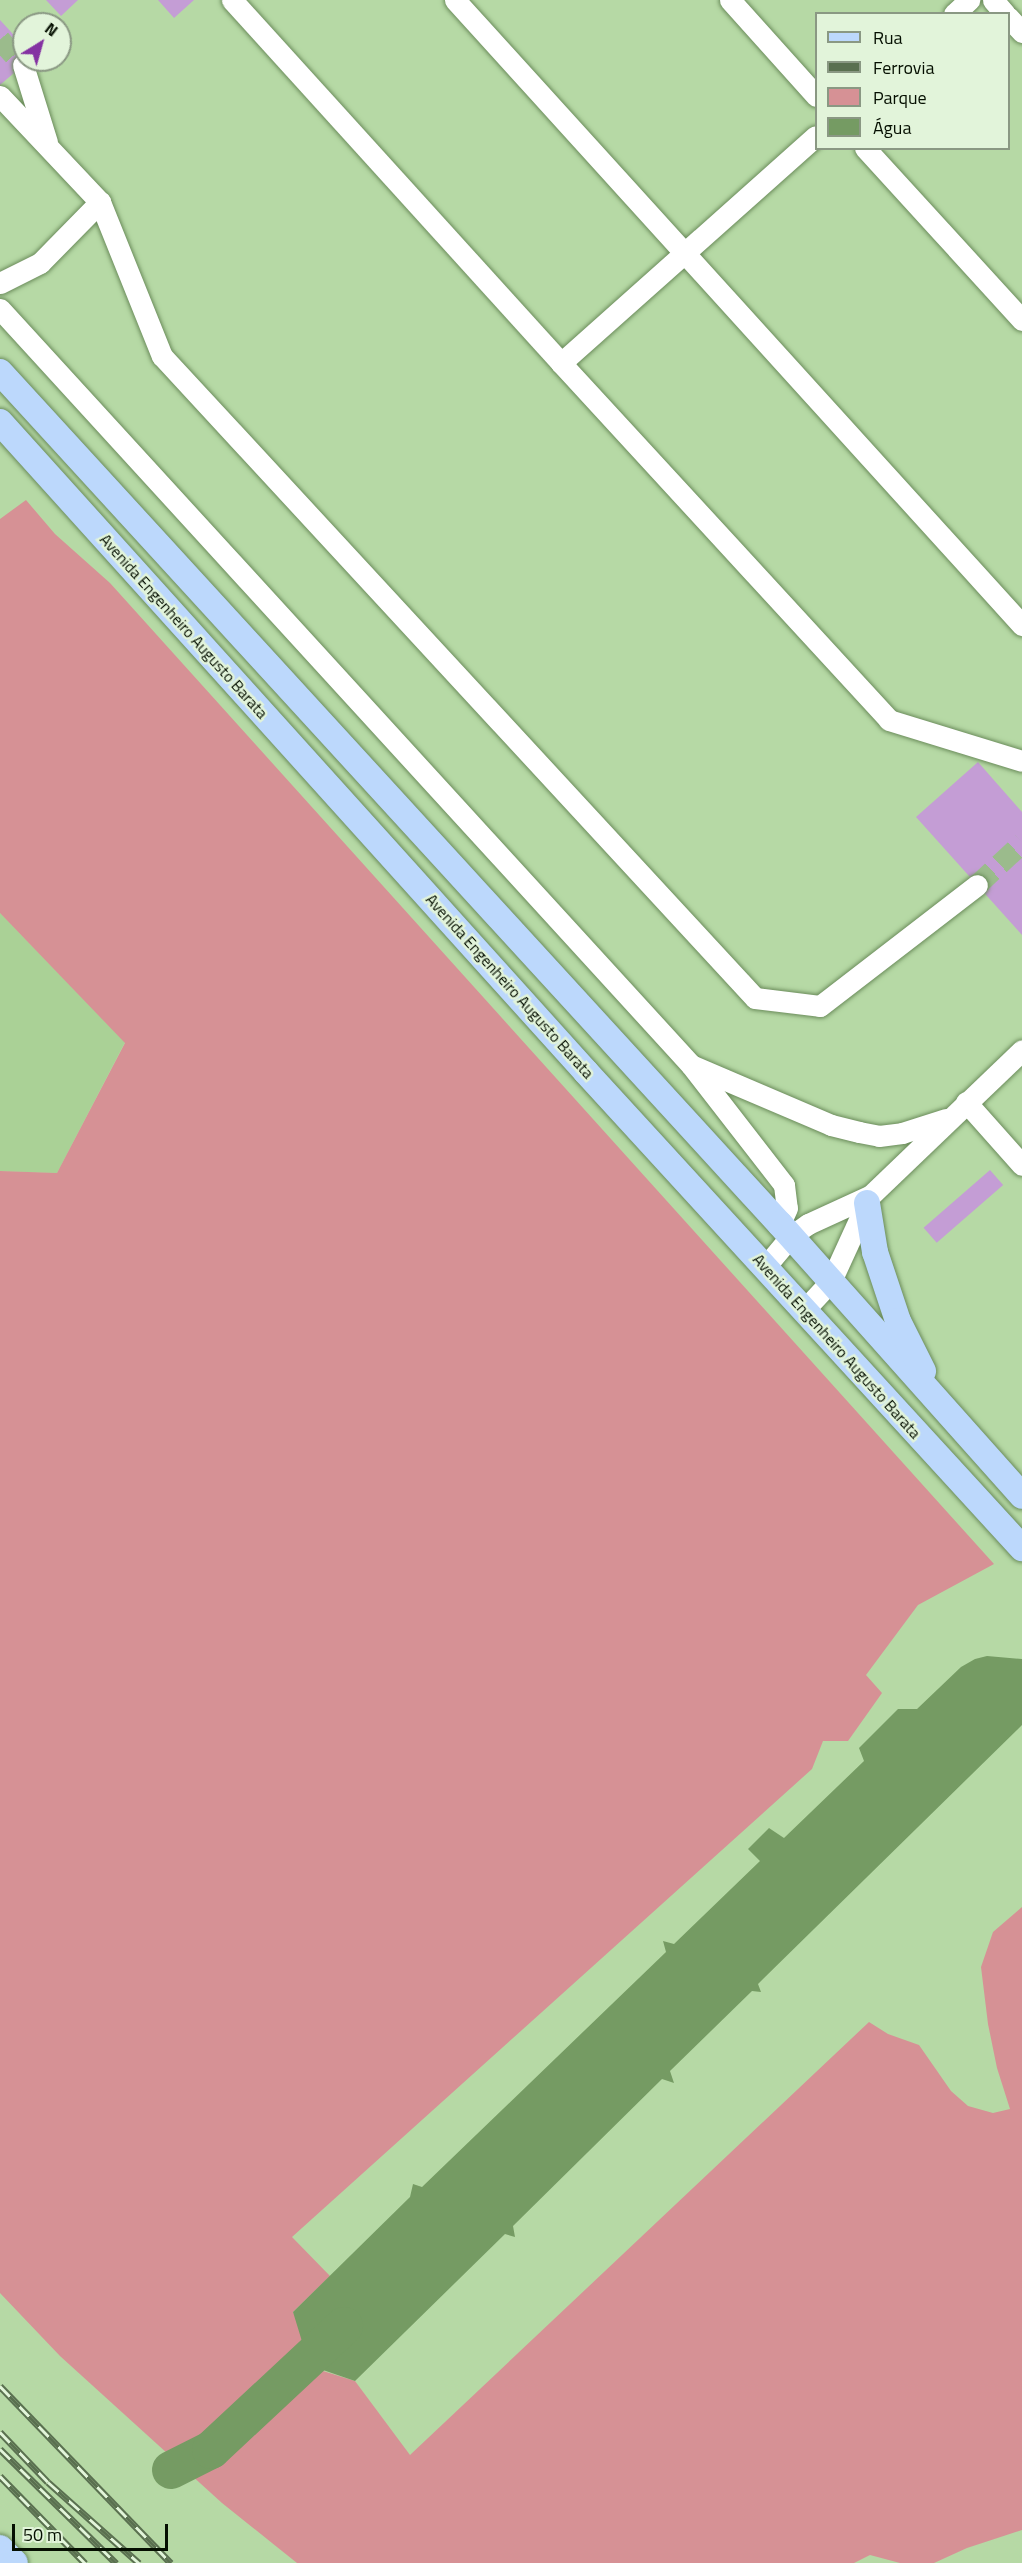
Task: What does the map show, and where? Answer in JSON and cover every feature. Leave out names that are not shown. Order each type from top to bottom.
[{"type":"main road","points":[[0,372],[786,1230],[1022,1496]]},
{"type":"main road","name":"Avenida Engenheiro Augusto Barata","points":[[0,422],[1022,1548]]},
{"type":"main road","points":[[869,1199],[875,1252],[898,1322],[939,1403]]},
{"type":"main road","points":[[0,2548],[15,2563]]},
{"type":"lane","points":[[232,0],[889,720],[1022,761]]},
{"type":"lane","points":[[455,0],[1022,625]]},
{"type":"lane","points":[[730,0],[815,95]]},
{"type":"lane","points":[[956,12],[969,0]]},
{"type":"lane","points":[[993,0],[1003,12]]},
{"type":"lane","points":[[1010,19],[1022,32]]},
{"type":"lane","points":[[25,72],[49,148]]},
{"type":"lane","points":[[0,96],[100,202],[162,356],[754,998],[820,1006],[976,885]]},
{"type":"lane","points":[[561,363],[815,137]]},
{"type":"lane","points":[[867,150],[1022,320]]},
{"type":"lane","points":[[0,283],[40,263],[100,202]]},
{"type":"lane","points":[[0,309],[691,1065],[784,1185],[788,1199],[786,1230],[765,1267]]},
{"type":"lane","points":[[804,1310],[831,1281],[869,1199],[966,1102],[1022,1050]]},
{"type":"lane","points":[[691,1065],[831,1125],[879,1137],[902,1133],[950,1118]]},
{"type":"lane","points":[[966,1102],[1022,1165]]},
{"type":"lane","points":[[786,1230],[808,1224],[869,1199]]},
{"type":"shaded area","points":[[0,913],[125,1042],[57,1173],[0,1171]]},
{"type":"green space","points":[[26,500],[55,534],[110,583],[994,1564],[918,1605],[866,1675],[882,1693],[848,1741],[823,1741],[812,1769],[292,2237],[330,2276],[293,2312],[323,2371],[355,2381],[410,2455],[869,2022],[888,2034],[919,2045],[951,2091],[968,2106],[993,2113],[1010,2109],[997,2068],[988,2024],[981,1967],[993,1932],[1022,1907],[1022,2530],[967,2548],[934,2563],[900,2563],[870,2555],[854,2563],[297,2563],[222,2503],[60,2356],[0,2293],[0,1171],[57,1173],[125,1043],[0,913],[0,519]]},
{"type":"water","points":[[987,1656],[1022,1659],[1022,1725],[758,1984],[761,1992],[752,1991],[670,2071],[674,2083],[662,2079],[513,2226],[515,2237],[505,2234],[355,2381],[323,2370],[308,2361],[293,2312],[410,2197],[413,2184],[422,2187],[666,1952],[663,1941],[674,1944],[760,1861],[748,1849],[769,1828],[784,1838],[864,1761],[859,1748],[898,1709],[917,1709],[961,1667],[975,1659]]},
{"type":"building","points":[[46,0],[78,0],[65,12],[57,12]]},
{"type":"building","points":[[158,0],[194,0],[174,18]]},
{"type":"building","points":[[0,20],[12,33],[12,72],[15,72],[0,85]]},
{"type":"building","points":[[978,762],[1022,812],[1022,935],[916,817]]},
{"type":"building","points":[[990,1170],[1003,1185],[937,1243],[924,1228]]},
{"type":"waterway","points":[[171,2470],[211,2450],[344,2326]]},
{"type":"tunnel","points":[[0,39],[12,53]]},
{"type":"tunnel","points":[[977,885],[1022,843]]},
{"type":"railway","points":[[0,2386],[171,2563]]},
{"type":"railway","points":[[0,2432],[48,2482],[139,2563]]},
{"type":"railway","points":[[0,2449],[116,2563]]},
{"type":"railway","points":[[0,2476],[85,2563]]}]
